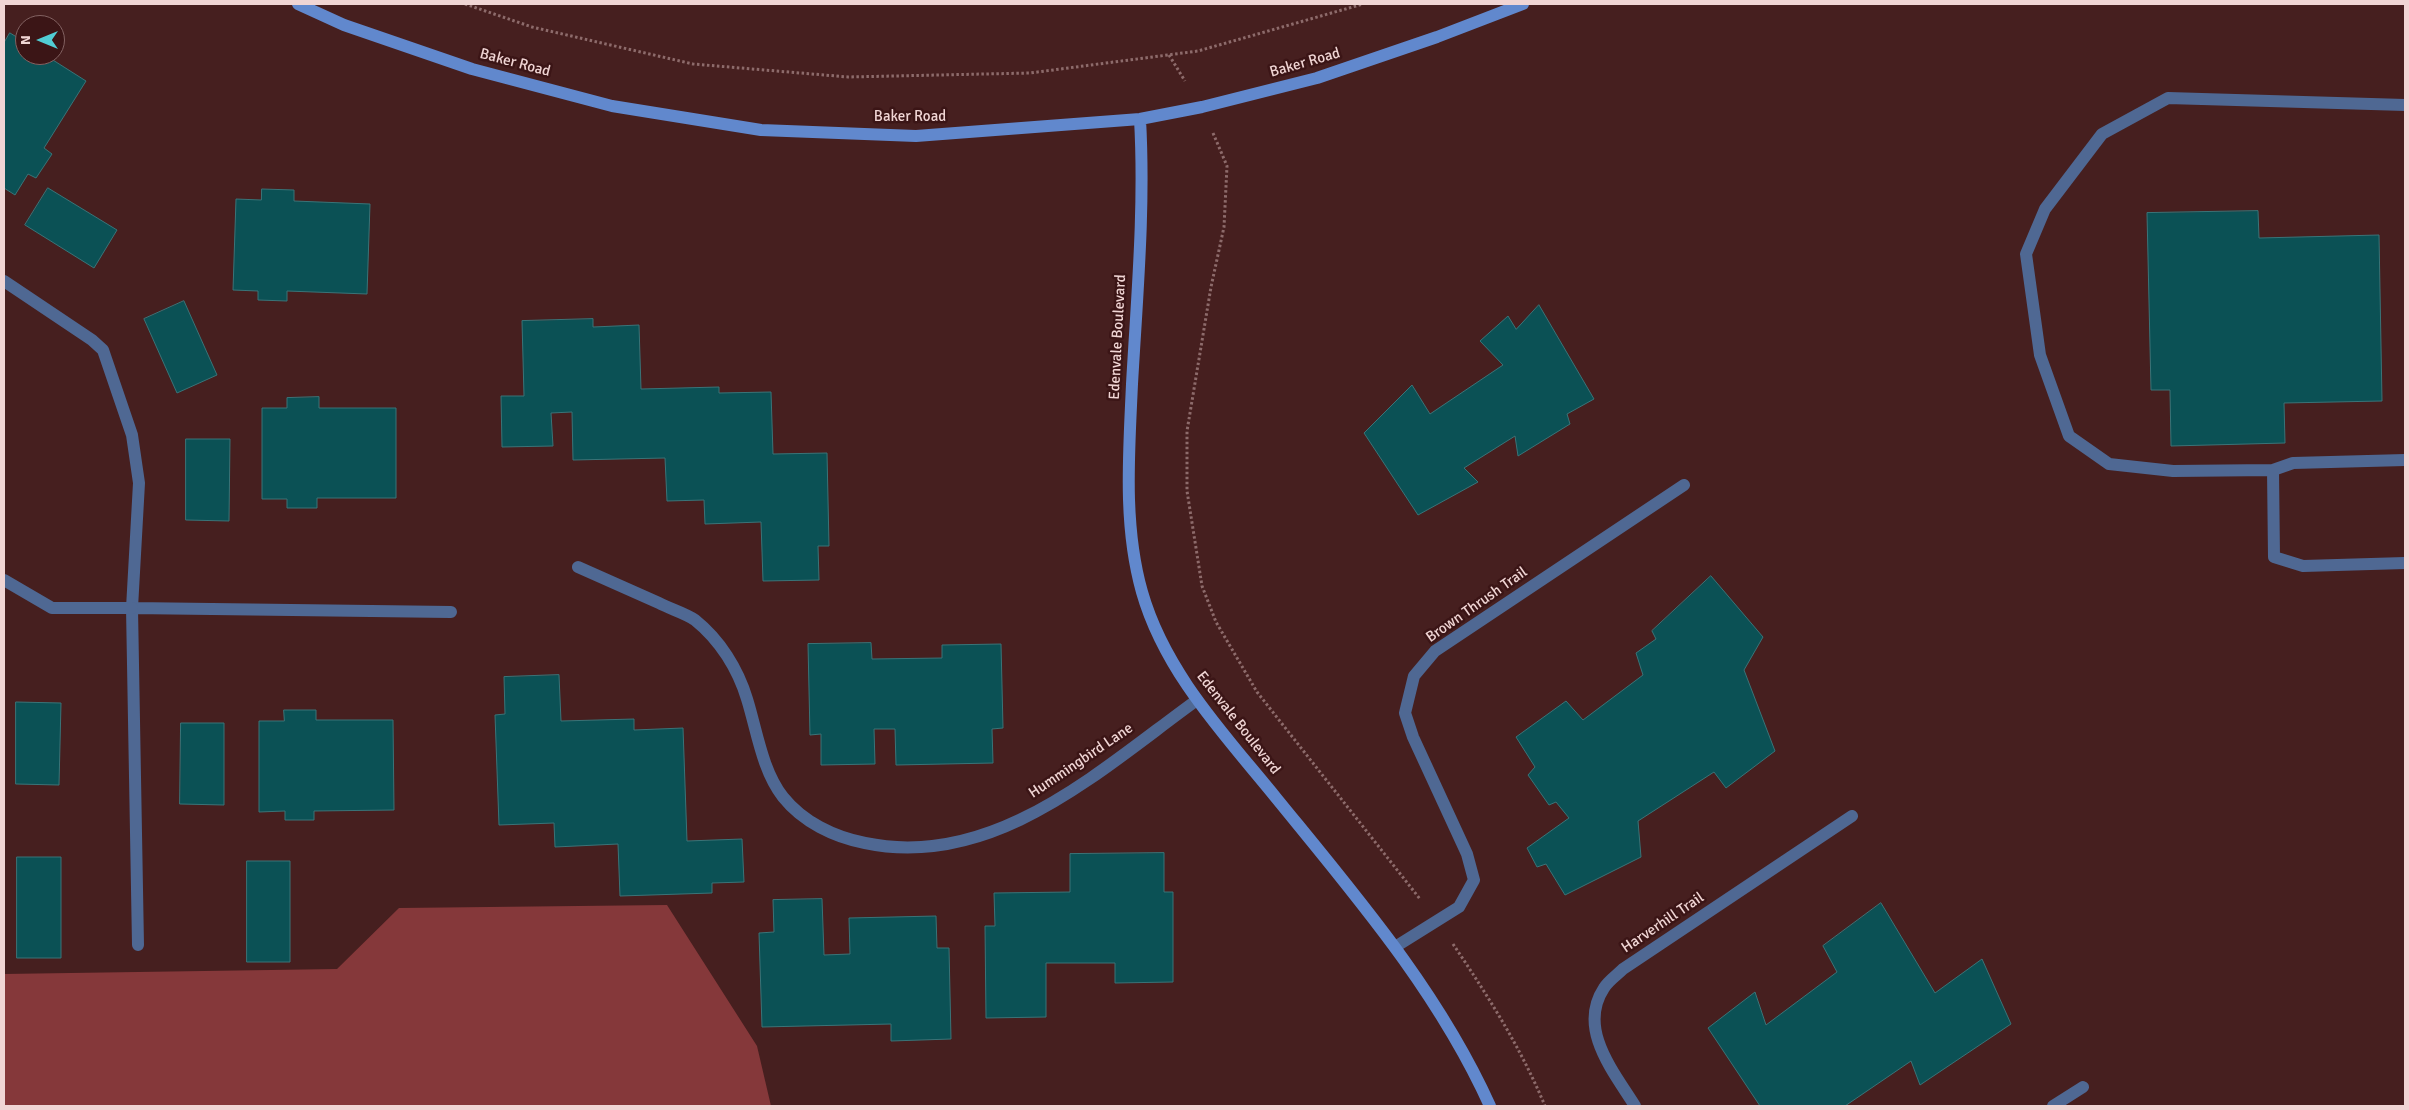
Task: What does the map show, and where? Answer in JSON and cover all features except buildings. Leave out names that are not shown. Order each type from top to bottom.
[{"type":"main road","name":"Baker Road","points":[[298,4],[344,25],[491,74],[612,106],[761,130],[916,136],[1140,119],[1202,108],[1317,78],[1437,37],[1523,4]]},
{"type":"main road","name":"Edenvale Boulevard","points":[[1140,119],[1143,176],[1128,468],[1131,528],[1143,593],[1166,651],[1197,700],[1395,947],[1434,1002],[1478,1078],[1490,1106]]},
{"type":"street","points":[[2405,105],[2168,98],[2102,134],[2045,209],[2026,254],[2040,355],[2069,436],[2109,464],[2172,471],[2273,470],[2292,463],[2405,460]]},
{"type":"street","points":[[4,281],[92,340],[103,350],[132,435],[139,483],[132,608],[138,945]]},
{"type":"street","points":[[2273,470],[2274,557],[2303,566],[2405,563]]},
{"type":"street","name":"Brown Thrush Trail","points":[[1395,947],[1458,908],[1474,880],[1467,854],[1413,737],[1405,713],[1414,676],[1435,652],[1684,485]]},
{"type":"street","name":"Hummingbird Lane","points":[[578,567],[694,620],[722,647],[742,683],[768,769],[783,797],[807,820],[841,839],[883,847],[932,846],[970,839],[1013,825],[1055,803],[1197,700]]},
{"type":"street","points":[[4,580],[52,608],[451,612]]},
{"type":"street","name":"Harverhill Trail","points":[[1635,1106],[1602,1052],[1594,1030],[1595,1009],[1604,988],[1623,969],[1852,816]]},
{"type":"street","points":[[2053,1106],[2083,1087]]},
{"type":"path","points":[[465,4],[532,27],[693,64],[848,77],[1030,73],[1198,51],[1363,4]]},
{"type":"path","points":[[1227,166],[1224,227],[1211,287],[1187,431],[1187,491],[1202,586],[1216,622],[1257,692],[1438,921],[1500,1016],[1529,1066],[1545,1106]]},
{"type":"shaded area","points":[[667,905],[757,1046],[771,1106],[4,1106],[4,974],[337,969],[399,908]]}]
